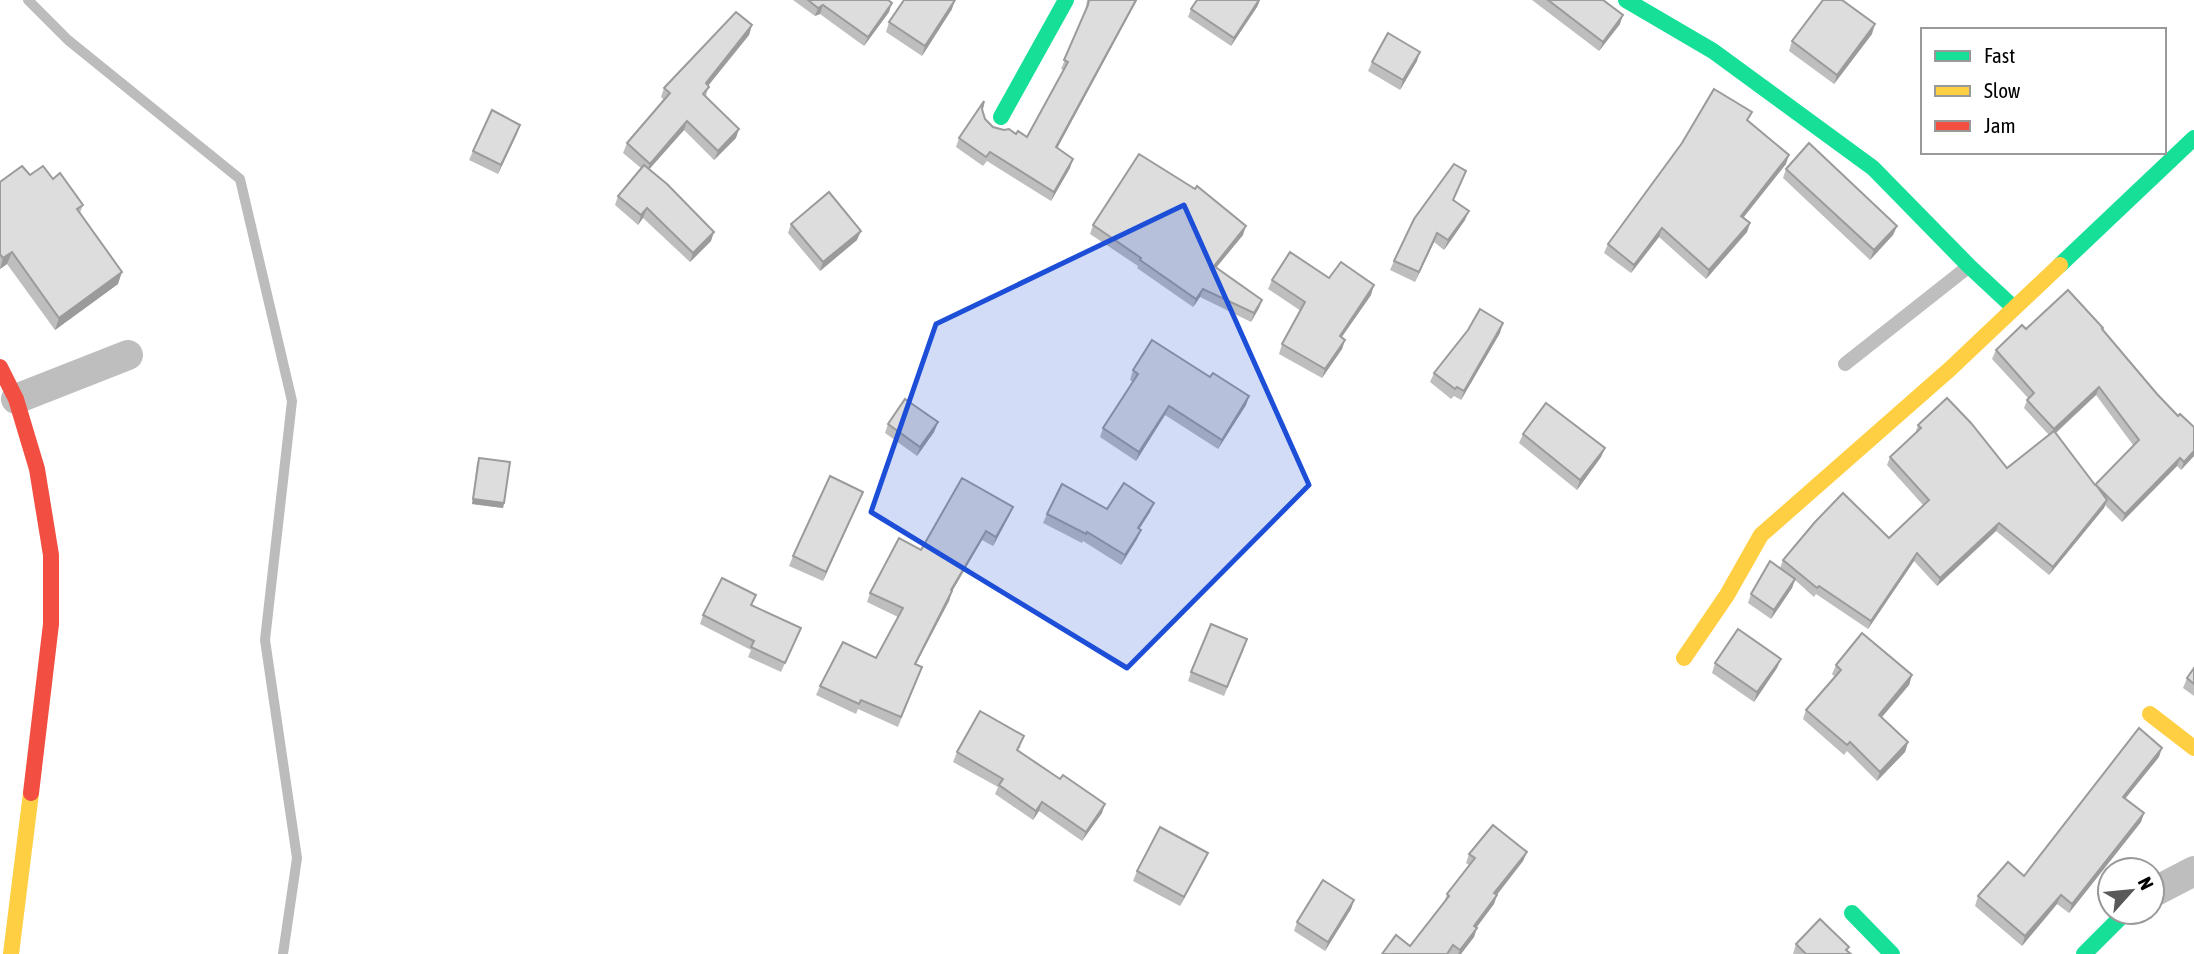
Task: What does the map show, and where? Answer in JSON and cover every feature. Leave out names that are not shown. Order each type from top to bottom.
[{"type":"street","points":[[1001,117],[1066,0]]},
{"type":"street","points":[[1626,0],[1713,51],[1873,168],[2012,307]]},
{"type":"street","points":[[1684,658],[1727,595],[1761,535],[1901,413],[2194,138]]},
{"type":"street","points":[[16,399],[128,355]]},
{"type":"street","points":[[0,367],[16,399],[37,469],[51,555],[51,624],[11,954]]},
{"type":"street","points":[[2150,714],[2194,747]]},
{"type":"street","points":[[2166,885],[2194,871]]},
{"type":"street","points":[[1852,914],[1892,954]]},
{"type":"street","points":[[2084,954],[2112,926]]},
{"type":"lane","points":[[1846,364],[1969,266]]},
{"type":"highlighted area","points":[[1184,205],[1309,485],[1127,668],[871,512],[936,324]]},
{"type":"building","points":[[808,0],[888,0],[892,3],[868,37],[823,5],[818,8]]},
{"type":"building","points":[[904,0],[955,0],[925,46],[889,22]]},
{"type":"building","points":[[1089,0],[1136,0],[1056,147],[1073,159],[1054,192],[990,152],[986,157],[959,138],[984,101],[982,109],[985,119],[993,127],[1009,129],[1016,134],[1018,131],[1027,137],[1068,62],[1064,60]]},
{"type":"building","points":[[1197,0],[1259,0],[1234,38],[1191,9]]},
{"type":"building","points":[[1548,0],[1603,0],[1623,15],[1603,42]]},
{"type":"building","points":[[1823,0],[1842,0],[1875,24],[1837,75],[1792,41]]},
{"type":"building","points":[[736,12],[752,25],[706,83],[709,87],[703,94],[739,129],[718,151],[687,121],[650,164],[627,143],[670,93],[664,88]]},
{"type":"building","points":[[1388,33],[1420,52],[1403,80],[1372,62]]},
{"type":"building","points":[[1714,89],[1752,112],[1747,120],[1789,155],[1741,216],[1750,223],[1709,270],[1662,228],[1634,265],[1608,244],[1682,143]]},
{"type":"building","points":[[492,110],[520,125],[501,165],[473,151]]},
{"type":"building","points":[[1809,143],[1897,226],[1874,250],[1786,169]]},
{"type":"building","points":[[1139,154],[1195,189],[1197,186],[1246,226],[1214,266],[1262,300],[1254,313],[1203,289],[1196,299],[1093,225]]},
{"type":"building","points":[[1454,164],[1466,171],[1453,200],[1469,211],[1448,240],[1437,233],[1419,272],[1394,261],[1414,219]]},
{"type":"building","points":[[644,165],[667,184],[714,232],[693,253],[647,208],[641,215],[618,196]]},
{"type":"building","points":[[22,166],[30,175],[43,166],[53,179],[60,173],[83,205],[77,209],[122,272],[59,318],[12,252],[3,258],[0,254],[0,182]]},
{"type":"building","points":[[829,192],[861,231],[823,262],[791,224]]},
{"type":"building","points":[[1290,252],[1329,278],[1341,262],[1374,285],[1340,336],[1345,340],[1325,369],[1282,344],[1305,302],[1272,280]]},
{"type":"building","points":[[2068,290],[2157,394],[2178,416],[2180,414],[2194,427],[2194,451],[2184,462],[2180,458],[2125,514],[2096,485],[2107,500],[2053,567],[1999,523],[1940,578],[1917,553],[1871,621],[1819,586],[1817,588],[1783,560],[1843,493],[1889,538],[1929,500],[1890,457],[1921,428],[1918,425],[1947,398],[2007,468],[2054,431],[2095,485],[2139,440],[2099,387],[2054,429],[2027,400],[2034,393],[1996,350],[2022,325],[2026,329]]},
{"type":"building","points":[[1480,309],[1503,323],[1464,391],[1457,387],[1455,389],[1434,373],[1468,330]]},
{"type":"building","points":[[1152,340],[1210,377],[1213,373],[1249,396],[1222,440],[1169,406],[1139,452],[1103,428],[1138,374],[1133,370]]},
{"type":"building","points":[[905,399],[938,422],[920,447],[888,424]]},
{"type":"building","points":[[1546,403],[1605,448],[1580,480],[1523,434]]},
{"type":"building","points":[[479,458],[510,462],[504,503],[473,499]]},
{"type":"building","points":[[830,476],[863,492],[826,572],[793,556]]},
{"type":"building","points":[[962,478],[1013,507],[996,537],[986,531],[951,590],[915,664],[922,667],[901,717],[861,700],[859,704],[820,686],[843,642],[876,658],[903,608],[870,593],[899,538],[921,550]]},
{"type":"building","points":[[1124,483],[1154,503],[1125,555],[1087,532],[1086,534],[1047,514],[1062,484],[1107,509]]},
{"type":"building","points":[[1770,561],[1795,579],[1774,610],[1751,594]]},
{"type":"building","points":[[722,578],[756,595],[751,605],[801,628],[785,663],[751,647],[754,641],[703,615]]},
{"type":"building","points":[[1211,624],[1247,639],[1227,687],[1191,672]]},
{"type":"building","points":[[1738,629],[1781,659],[1757,692],[1715,663]]},
{"type":"building","points":[[1862,633],[1912,675],[1879,715],[1908,742],[1880,772],[1850,742],[1847,745],[1806,710],[1841,670],[1836,665]]},
{"type":"building","points":[[2194,668],[2194,684],[2187,678]]},
{"type":"building","points":[[980,711],[1024,736],[1017,750],[1060,779],[1063,775],[1105,804],[1086,832],[1042,802],[1036,811],[999,785],[1003,779],[957,752]]},
{"type":"building","points":[[2139,728],[2162,748],[2123,797],[2144,813],[2110,856],[2096,856],[2096,874],[2072,904],[2061,895],[2025,936],[1978,896],[2008,862],[2024,876]]},
{"type":"building","points":[[1493,825],[1527,852],[1494,893],[1497,895],[1460,950],[1453,945],[1447,954],[1382,954],[1396,935],[1410,946],[1449,896],[1447,894],[1475,858],[1469,854]]},
{"type":"building","points":[[1160,827],[1208,853],[1184,897],[1137,871]]},
{"type":"building","points":[[1323,880],[1354,900],[1328,942],[1297,922]]},
{"type":"building","points":[[1820,919],[1849,947],[1846,950],[1851,954],[1806,954],[1796,944]]},
{"type":"waterway","points":[[28,0],[68,40],[240,179],[292,401],[265,640],[297,858],[283,954]]},
{"type":"traffic: fast","points":[[1001,117],[1066,0]]},
{"type":"traffic: fast","points":[[1626,0],[1713,51],[1873,168],[2013,307]]},
{"type":"traffic: fast","points":[[2060,265],[2194,138]]},
{"type":"traffic: fast","points":[[1852,913],[1892,954]]},
{"type":"traffic: fast","points":[[2084,954],[2112,926]]},
{"type":"traffic: slow","points":[[1684,658],[1727,595],[1761,535],[1950,369],[2060,265]]},
{"type":"traffic: slow","points":[[2150,714],[2194,748]]},
{"type":"traffic: slow","points":[[11,954],[31,793]]},
{"type":"traffic: jam","points":[[0,367],[16,399],[37,469],[51,555],[51,624],[31,793]]}]
